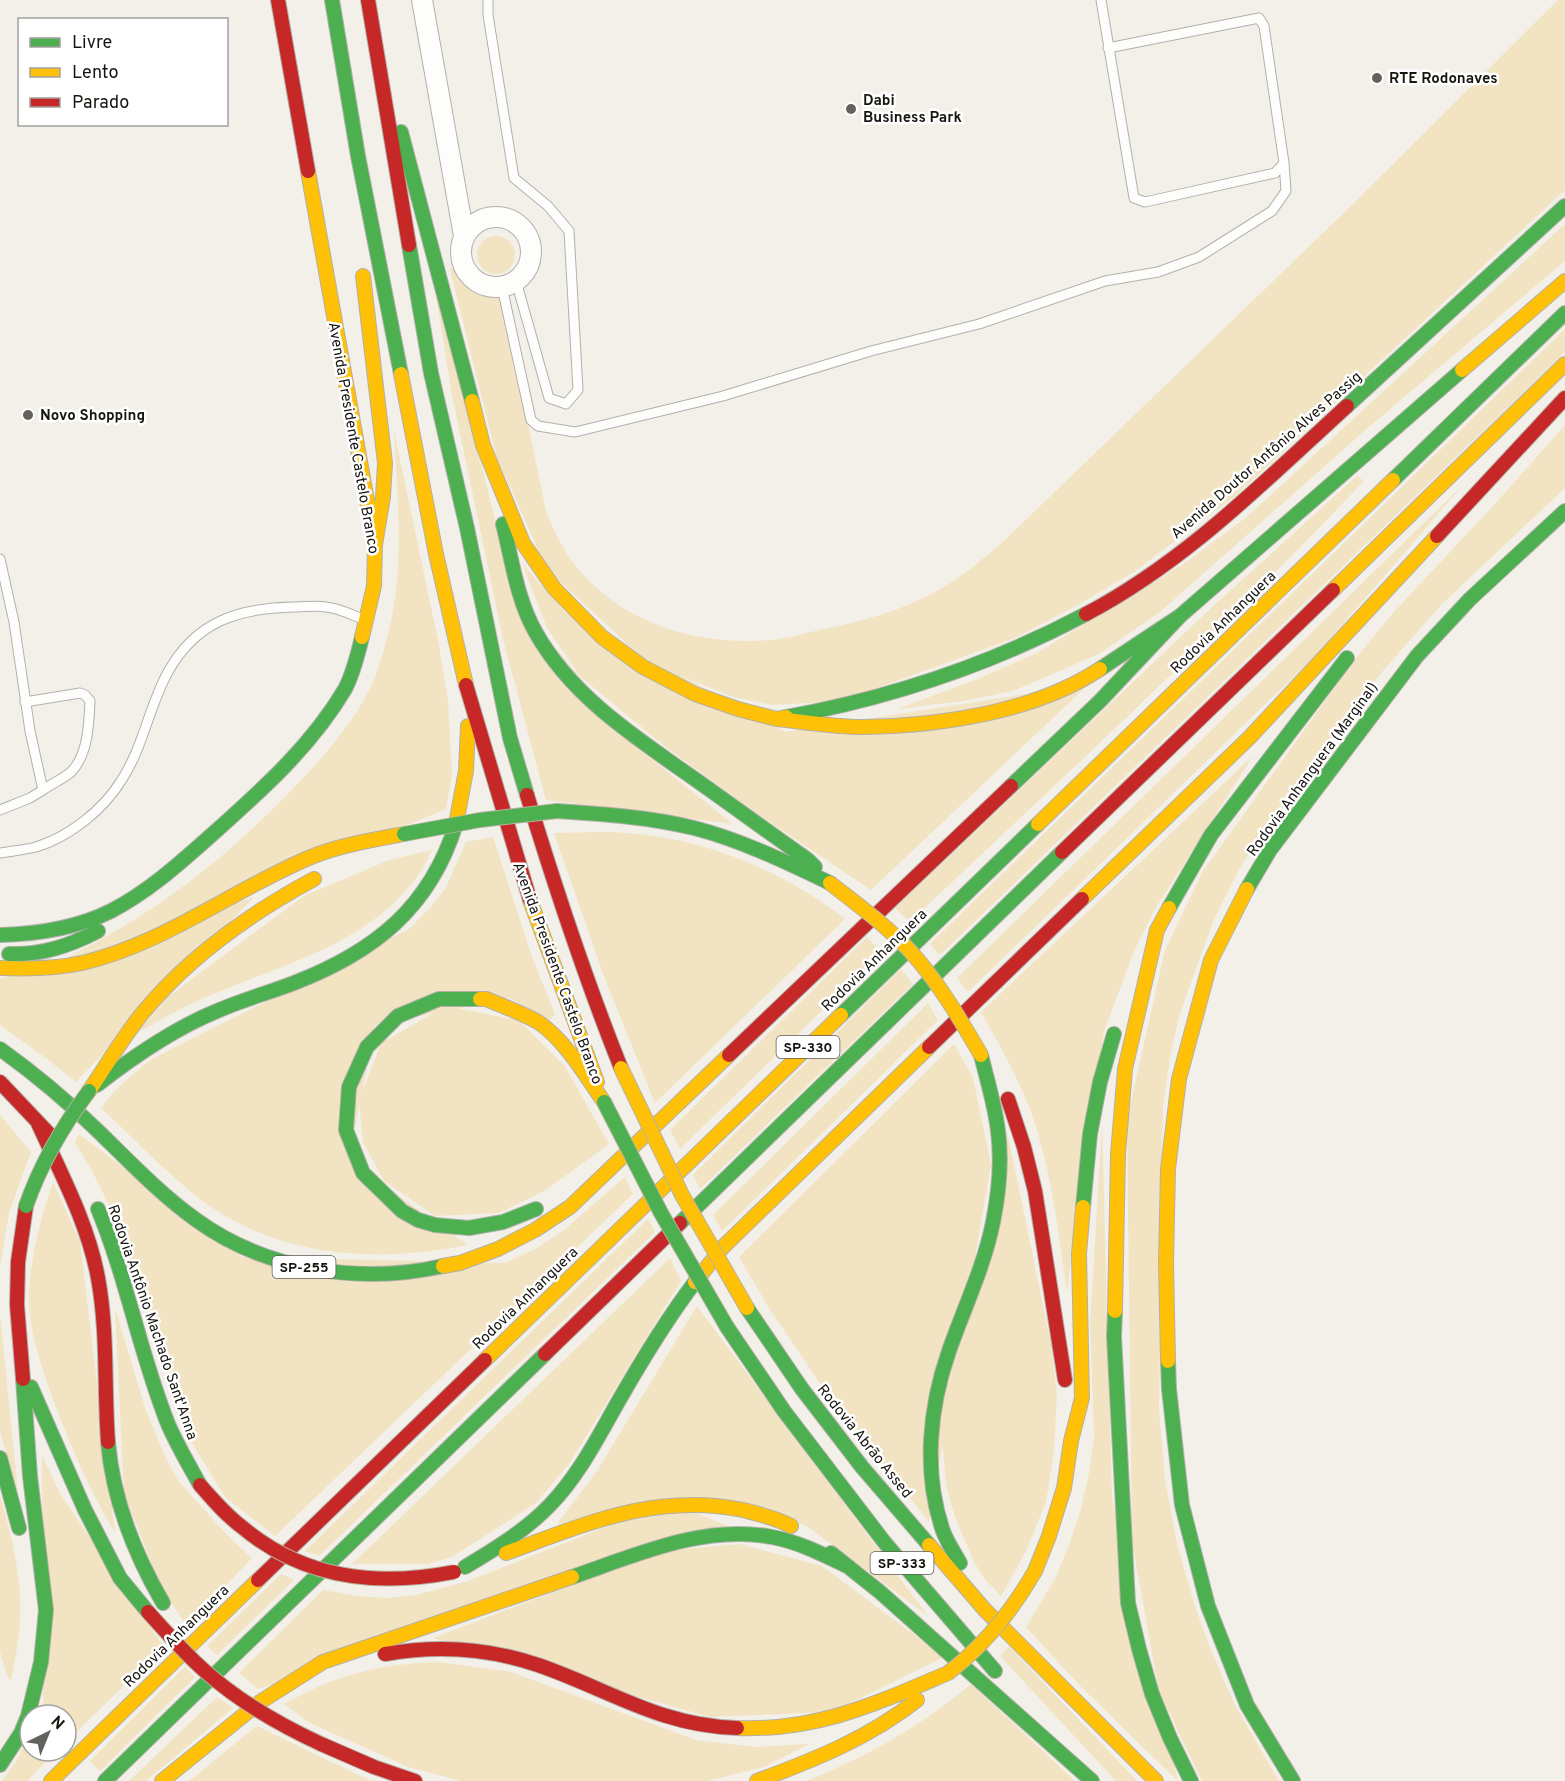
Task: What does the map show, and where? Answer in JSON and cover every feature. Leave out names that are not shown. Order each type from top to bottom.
[{"type":"main road","name":"Avenida Presidente Castelo Branco","points":[[0,935],[28,934],[75,925],[110,911],[157,883],[263,789],[317,732],[346,687],[367,620],[374,586],[375,545],[278,0]]},
{"type":"main road","name":"Avenida Presidente Castelo Branco","points":[[332,0],[358,156],[436,554],[467,690],[525,885],[604,1102]]},
{"type":"main road","name":"Avenida Presidente Castelo Branco","points":[[368,0],[431,374],[467,528],[510,738],[558,899],[593,999],[621,1068]]},
{"type":"main road","name":"Avenida Presidente Castelo Branco","points":[[376,46],[419,195],[483,445],[523,543],[554,588],[620,651],[671,683],[717,703],[777,719],[862,727],[938,722],[992,712],[1043,697],[1089,676],[1180,616]]},
{"type":"main road","points":[[358,156],[360,236]]},
{"type":"main road","name":"Avenida Doutor Antônio Alves Passig","points":[[777,719],[826,710],[876,696],[947,675],[1008,653],[1073,621],[1148,577],[1238,506],[1565,207]]},
{"type":"main road","points":[[361,259],[385,463],[383,497],[375,545]]},
{"type":"main road","points":[[1180,616],[1565,281]]},
{"type":"main road","name":"Rodovia Anhanguera","points":[[51,1781],[1565,313]]},
{"type":"main road","name":"SP-330","points":[[105,1781],[1565,364]]},
{"type":"main road","points":[[459,1570],[517,1534],[550,1505],[567,1485],[665,1320],[723,1246],[1250,737],[1565,398]]},
{"type":"main road","points":[[483,445],[523,602],[537,633],[559,666],[576,687],[626,730],[808,860],[830,883],[883,925],[916,958],[953,1008],[1003,1089],[1024,1147],[1035,1191],[1048,1284],[1063,1364],[1071,1441]]},
{"type":"main road","name":"Rodovia Anhanguera (Marginal)","points":[[1293,1781],[1247,1705],[1208,1606],[1182,1505],[1169,1389],[1166,1262],[1168,1169],[1179,1079],[1211,960],[1240,901],[1270,850],[1417,656],[1470,599],[1565,511]]},
{"type":"main road","points":[[1131,984],[1157,930],[1211,835],[1361,639],[1430,542]]},
{"type":"main road","name":"Rodovia Anhanguera","points":[[640,1141],[1100,701],[1180,616]]},
{"type":"main road","points":[[89,1091],[158,1040],[183,1027],[217,1011],[307,978],[360,951],[385,933],[420,901],[435,879],[451,844],[464,798],[468,772],[467,690]]},
{"type":"main road","points":[[0,968],[15,970],[53,967],[123,950],[165,933],[281,871],[352,843],[464,821],[514,814],[557,811],[592,813],[693,828],[756,850],[830,883]]},
{"type":"main road","points":[[367,855],[404,834]]},
{"type":"main road","points":[[0,1765],[21,1733],[28,1716],[41,1662],[46,1610],[30,1476],[17,1305],[18,1262],[26,1206],[42,1162],[51,1145],[140,1017],[158,995],[195,959],[258,910],[324,874]]},
{"type":"main road","points":[[0,954],[41,953],[76,942],[116,921],[157,883]]},
{"type":"main road","points":[[1157,930],[1125,1069],[1118,1154],[1113,1336],[1128,1603],[1151,1695],[1163,1727],[1191,1781]]},
{"type":"main road","points":[[546,1204],[505,1222],[474,1230],[428,1224],[393,1206],[372,1185],[357,1164],[347,1132],[346,1098],[361,1054],[380,1031],[400,1014],[430,1000],[459,996],[472,997],[501,1003],[538,1023],[563,1047],[604,1102]]},
{"type":"main road","points":[[757,1781],[809,1763],[863,1737],[899,1715],[962,1663],[997,1628],[1023,1593],[1035,1571],[1064,1488],[1071,1441],[1082,1398],[1079,1254],[1090,1134],[1100,1082],[1117,1023]]},
{"type":"main road","name":"SP-255","points":[[0,1048],[58,1094],[142,1175],[190,1216],[230,1240],[309,1269],[351,1275],[409,1274],[444,1267],[494,1250],[537,1231],[562,1213],[640,1141]]},
{"type":"main road","points":[[981,1055],[999,1138],[1000,1167],[997,1198],[986,1252],[939,1382],[933,1411],[931,1444],[932,1476],[943,1530],[985,1610]]},
{"type":"main road","name":"Rodovia Abrão Assed","points":[[621,1068],[682,1195],[747,1308],[802,1389],[862,1467],[985,1610],[1156,1781]]},
{"type":"main road","points":[[0,1082],[62,1147],[74,1167]]},
{"type":"main road","name":"SP-333","points":[[604,1102],[661,1213],[727,1328],[804,1438],[885,1543],[1001,1677]]},
{"type":"main road","points":[[37,1121],[78,1213],[98,1278],[112,1472],[129,1537],[166,1607]]},
{"type":"main road","points":[[564,1192],[640,1141]]},
{"type":"main road","name":"Rodovia Antônio Machado Sant'Anna","points":[[90,1193],[113,1248],[165,1416],[180,1450],[200,1485],[223,1510],[249,1533],[279,1551],[326,1572],[355,1578],[394,1581],[424,1579],[459,1570]]},
{"type":"main road","points":[[22,1366],[85,1510],[120,1578],[192,1660],[229,1690],[267,1716],[321,1744],[374,1767],[415,1781]]},
{"type":"main road","points":[[0,1458],[17,1517],[22,1546]]},
{"type":"main road","points":[[459,1570],[628,1510],[672,1503],[693,1503],[741,1509],[786,1523],[823,1546],[880,1592],[1092,1781]]},
{"type":"main road","points":[[162,1781],[240,1718],[323,1662],[682,1540],[706,1535],[736,1533],[768,1536],[799,1544],[849,1567]]},
{"type":"main road","points":[[179,1626],[197,1648],[237,1683],[321,1744]]},
{"type":"main road","points":[[279,1691],[345,1664],[398,1651],[424,1649],[470,1651],[508,1656],[538,1665],[641,1709],[694,1724],[767,1728],[804,1725],[842,1716],[948,1673]]},
{"type":"main road","points":[[1017,1695],[1099,1781]]},
{"type":"main road","points":[[0,1747],[7,1729]]},
{"type":"street","points":[[422,0],[464,236]]},
{"type":"street","points":[[491,216],[514,221],[529,239],[530,262],[524,273],[509,284],[482,284],[472,278],[465,269],[460,247],[470,226],[480,219],[491,216]]},
{"type":"lane","points":[[488,0],[488,15],[514,178],[548,206],[569,231],[578,390],[566,404],[549,398],[509,284]]},
{"type":"lane","points":[[1101,0],[1134,198],[1145,202],[1275,173],[1284,164]]},
{"type":"lane","points":[[509,284],[531,420],[538,426],[575,432],[723,396],[871,351],[979,324],[1105,281],[1158,272],[1199,257],[1272,211],[1286,191],[1264,26],[1259,18],[1108,48]]},
{"type":"lane","points":[[0,559],[14,621],[25,702],[43,789]]},
{"type":"lane","points":[[0,853],[37,847],[71,830],[113,793],[131,761],[167,673],[180,653],[198,633],[220,620],[243,612],[282,607],[327,607],[367,620]]},
{"type":"lane","points":[[0,810],[30,798],[70,773],[87,741],[90,702],[85,695],[80,693],[25,702]]},
{"type":"shaded area","points":[[1558,0],[1565,0],[1565,190],[1235,496],[1134,572],[1078,605],[1015,638],[841,701],[773,705],[733,697],[645,661],[546,568],[496,455],[450,269],[461,267],[478,285],[500,295],[546,512],[558,539],[570,558],[593,585],[614,602],[662,627],[715,639],[742,641],[776,639],[849,624],[893,611],[945,587],[1005,540],[1352,205]]},
{"type":"shaded area","points":[[1565,224],[1565,261],[1370,426],[1160,612],[1099,654],[1013,691],[963,701],[897,709],[975,680],[1037,653],[1185,563],[1248,516]]},
{"type":"shaded area","points":[[496,236],[510,241],[515,255],[510,269],[496,274],[482,269],[477,255],[482,241]]},
{"type":"shaded area","points":[[430,259],[515,599],[640,750],[733,824],[546,800],[503,639],[452,395]]},
{"type":"shaded area","points":[[1565,329],[1565,352],[940,955],[930,944]]},
{"type":"shaded area","points":[[1565,425],[1565,488],[1441,605],[1382,672],[1298,780],[1241,866],[1214,919],[1179,1016],[1163,1107],[1159,1411],[1165,1480],[1177,1543],[1209,1646],[1235,1705],[1279,1781],[1202,1781],[1159,1691],[1132,1542],[1127,1120],[1165,950],[1203,871],[1356,658],[1392,614]]},
{"type":"shaded area","points":[[394,431],[439,645],[448,701],[452,775],[446,809],[150,931],[69,956],[130,923],[186,885],[238,842],[311,770],[344,730],[363,702],[374,680],[383,652],[394,606],[397,581],[399,531]]},
{"type":"shaded area","points":[[1357,476],[1364,481],[1253,594],[910,922],[895,908],[1209,610]]},
{"type":"shaded area","points":[[1464,484],[1316,655],[968,992],[957,978]]},
{"type":"shaded area","points":[[522,563],[566,613],[785,732],[1089,684],[871,890],[755,812],[663,745],[580,676],[547,628]]},
{"type":"shaded area","points":[[1253,756],[1155,909],[1135,949],[1104,1031],[1067,1291],[1054,1203],[1039,1137],[1021,1088],[981,1012]]},
{"type":"shaded area","points":[[601,832],[657,836],[715,850],[770,872],[796,886],[845,919],[655,1103],[605,979],[554,833]]},
{"type":"shaded area","points":[[493,837],[532,957],[555,1014],[549,1021],[510,998],[375,1025],[349,1160],[468,1245],[395,1254],[359,1254],[288,1243],[255,1231],[222,1214],[191,1192],[101,1108],[118,1088],[152,1059],[409,929],[445,889],[466,842]]},
{"type":"shaded area","points":[[432,850],[419,874],[399,898],[351,935],[295,962],[190,1004],[136,1034],[169,996],[304,896],[389,860]]},
{"type":"shaded area","points":[[254,897],[76,1082],[0,1025],[0,979]]},
{"type":"shaded area","points":[[867,937],[882,952],[680,1149],[670,1130]]},
{"type":"shaded area","points":[[901,969],[913,984],[700,1189],[693,1175]]},
{"type":"shaded area","points":[[928,1003],[938,1020],[722,1231],[713,1215]]},
{"type":"shaded area","points":[[446,1006],[518,1020],[564,1065],[609,1144],[546,1190],[499,1213],[435,1216],[384,1181],[363,1142],[359,1101],[381,1043]]},
{"type":"shaded area","points":[[954,1044],[973,1078],[991,1165],[929,1522],[819,1382],[767,1305],[739,1257]]},
{"type":"shaded area","points":[[0,1115],[31,1152],[9,1213],[0,1267]]},
{"type":"shaded area","points":[[1102,1124],[1112,1498],[1178,1781],[1082,1688],[1026,1627],[1056,1577],[1081,1509],[1089,1473],[1094,1437],[1090,1325]]},
{"type":"shaded area","points":[[1007,1131],[1051,1344],[1057,1395],[1054,1451],[1046,1502],[1026,1551],[1001,1596],[984,1578],[974,1562],[955,1517],[946,1484],[941,1428]]},
{"type":"shaded area","points":[[79,1134],[242,1257],[505,1263],[537,1248],[564,1230],[625,1177],[633,1194],[275,1536],[225,1497],[183,1428],[120,1227],[75,1142]]},
{"type":"shaded area","points":[[53,1182],[80,1242],[115,1533],[87,1480],[56,1407],[38,1355],[29,1310],[31,1269],[40,1225]]},
{"type":"shaded area","points":[[648,1219],[655,1232],[319,1556],[305,1551]]},
{"type":"shaded area","points":[[670,1258],[681,1281],[569,1464],[536,1503],[452,1557],[428,1564],[352,1564]]},
{"type":"shaded area","points":[[697,1306],[928,1616],[811,1529],[764,1507],[557,1524],[597,1471]]},
{"type":"shaded area","points":[[115,1308],[145,1408],[167,1461],[180,1483],[231,1539],[252,1558],[187,1626],[161,1588],[124,1493]]},
{"type":"shaded area","points":[[0,1314],[18,1493],[0,1432]]},
{"type":"shaded area","points":[[42,1455],[59,1492],[164,1647],[78,1730],[78,1703],[43,1703]]},
{"type":"shaded area","points":[[0,1496],[18,1573],[20,1604],[17,1650],[11,1680],[8,1678],[0,1652]]},
{"type":"shaded area","points":[[689,1510],[734,1529],[258,1689],[239,1673],[323,1590],[387,1598],[416,1595],[465,1582],[616,1523]]},
{"type":"shaded area","points":[[740,1544],[822,1566],[944,1657],[832,1712],[710,1717],[433,1638],[661,1551]]},
{"type":"shaded area","points":[[281,1574],[294,1580],[217,1655],[207,1646]]},
{"type":"shaded area","points":[[1009,1646],[1137,1781],[1116,1781],[1000,1656]]},
{"type":"shaded area","points":[[438,1662],[511,1672],[696,1740],[756,1747],[809,1744],[764,1767],[707,1781],[461,1781],[408,1767],[310,1723],[284,1704],[322,1685],[358,1673],[396,1665]]},
{"type":"shaded area","points":[[185,1667],[195,1677],[100,1771],[90,1761]]},
{"type":"shaded area","points":[[971,1684],[1075,1781],[806,1781],[850,1762],[893,1739],[933,1714]]},
{"type":"shaded area","points":[[217,1697],[233,1708],[146,1781],[129,1781]]},
{"type":"shaded area","points":[[257,1726],[371,1781],[189,1781]]},
{"type":"shaded area","points":[[18,1758],[18,1763],[44,1763],[27,1781],[2,1781]]},
{"type":"traffic: fast","points":[[332,0],[358,156],[401,374]]},
{"type":"traffic: fast","points":[[401,132],[472,401]]},
{"type":"traffic: fast","points":[[1347,406],[1565,206]]},
{"type":"traffic: fast","points":[[409,245],[431,373],[467,528],[510,738],[527,795]]},
{"type":"traffic: fast","points":[[1393,480],[1565,313]]},
{"type":"traffic: fast","points":[[1100,669],[1180,616],[1462,370]]},
{"type":"traffic: fast","points":[[1247,889],[1270,850],[1417,656],[1470,599],[1565,511]]},
{"type":"traffic: fast","points":[[503,524],[516,580],[529,620],[550,655],[567,676],[585,695],[625,729],[815,867]]},
{"type":"traffic: fast","points":[[786,717],[864,700],[940,677],[1014,649],[1086,614]]},
{"type":"traffic: fast","points":[[1011,786],[1100,701],[1180,616]]},
{"type":"traffic: fast","points":[[0,935],[43,931],[85,922],[126,903],[166,874],[269,782],[318,729],[348,683],[362,637]]},
{"type":"traffic: fast","points":[[1169,908],[1211,835],[1347,658]]},
{"type":"traffic: fast","points":[[557,811],[643,819],[694,828],[746,845],[830,883]]},
{"type":"traffic: fast","points":[[404,834],[480,820],[557,811]]},
{"type":"traffic: fast","points":[[97,1085],[140,1054],[185,1026],[226,1007],[323,971],[374,941],[414,903],[431,880],[445,854],[456,824]]},
{"type":"traffic: fast","points":[[841,1015],[1038,824]]},
{"type":"traffic: fast","points":[[680,1223],[1062,852]]},
{"type":"traffic: fast","points":[[9,954],[33,953],[55,948],[98,931]]},
{"type":"traffic: fast","points":[[480,999],[439,999],[398,1016],[367,1047],[349,1087],[346,1130],[363,1173],[402,1211],[418,1220],[435,1225],[469,1228],[503,1222],[536,1209]]},
{"type":"traffic: fast","points":[[1083,1207],[1090,1134],[1100,1082],[1114,1034]]},
{"type":"traffic: fast","points":[[0,1049],[63,1098],[169,1199],[195,1219],[251,1251],[314,1269],[346,1273],[411,1272],[443,1266]]},
{"type":"traffic: fast","points":[[960,1563],[945,1535],[937,1509],[931,1464],[931,1441],[942,1373],[984,1255],[997,1199],[1000,1165],[998,1131],[981,1055]]},
{"type":"traffic: fast","points":[[26,1206],[53,1146],[89,1091]]},
{"type":"traffic: fast","points":[[604,1102],[661,1213],[727,1327]]},
{"type":"traffic: fast","points":[[98,1209],[117,1262],[158,1398],[183,1455],[200,1485]]},
{"type":"traffic: fast","points":[[465,1567],[499,1546],[541,1514],[570,1481],[655,1340],[695,1282]]},
{"type":"traffic: fast","points":[[747,1308],[802,1389],[862,1467],[929,1545]]},
{"type":"traffic: fast","points":[[1115,1311],[1114,1336],[1128,1603],[1152,1694],[1191,1781]]},
{"type":"traffic: fast","points":[[727,1327],[784,1411],[885,1543],[995,1671]]},
{"type":"traffic: fast","points":[[105,1781],[545,1354]]},
{"type":"traffic: fast","points":[[1168,1361],[1182,1505],[1208,1606],[1247,1705],[1293,1781]]},
{"type":"traffic: fast","points":[[0,1765],[21,1733],[28,1716],[41,1662],[46,1610],[30,1476],[23,1379]]},
{"type":"traffic: fast","points":[[31,1387],[85,1510],[120,1578],[148,1612]]},
{"type":"traffic: fast","points":[[108,1442],[115,1485],[126,1526],[163,1603]]},
{"type":"traffic: fast","points":[[0,1458],[19,1528]]},
{"type":"traffic: fast","points":[[572,1577],[670,1544],[696,1538],[747,1534],[792,1542],[849,1567]]},
{"type":"traffic: fast","points":[[831,1553],[880,1592],[1092,1781]]},
{"type":"traffic: slow","points":[[308,171],[375,545],[374,586],[362,637]]},
{"type":"traffic: slow","points":[[363,276],[385,463],[383,497],[375,545]]},
{"type":"traffic: slow","points":[[1462,370],[1565,281]]},
{"type":"traffic: slow","points":[[1333,590],[1565,364]]},
{"type":"traffic: slow","points":[[401,374],[436,554],[466,685]]},
{"type":"traffic: slow","points":[[472,401],[483,445],[523,543],[554,588],[602,637],[643,667],[695,694],[738,709],[777,719],[786,717]]},
{"type":"traffic: slow","points":[[1038,824],[1393,480]]},
{"type":"traffic: slow","points":[[1082,899],[1250,737],[1437,536]]},
{"type":"traffic: slow","points":[[777,719],[863,727],[955,720],[1017,706],[1046,696],[1100,669]]},
{"type":"traffic: slow","points":[[456,824],[466,771],[468,726]]},
{"type":"traffic: slow","points":[[0,968],[62,966],[112,954],[170,930],[254,884],[311,857],[345,846],[404,834]]},
{"type":"traffic: slow","points":[[89,1091],[141,1015],[179,974],[243,922],[314,879]]},
{"type":"traffic: slow","points":[[830,883],[911,952],[940,989],[981,1055]]},
{"type":"traffic: slow","points":[[1168,1361],[1166,1262],[1168,1169],[1179,1079],[1211,960],[1247,889]]},
{"type":"traffic: slow","points":[[530,900],[597,1082]]},
{"type":"traffic: slow","points":[[1115,1311],[1118,1154],[1125,1069],[1157,930],[1169,908]]},
{"type":"traffic: slow","points":[[480,999],[486,999],[519,1013],[538,1022],[548,1030],[574,1059],[604,1102]]},
{"type":"traffic: slow","points":[[485,1360],[841,1015]]},
{"type":"traffic: slow","points":[[695,1282],[723,1247],[929,1047]]},
{"type":"traffic: slow","points":[[443,1266],[460,1263],[498,1249],[535,1230],[570,1207],[729,1055]]},
{"type":"traffic: slow","points":[[621,1068],[682,1195],[747,1308]]},
{"type":"traffic: slow","points":[[1035,1571],[1064,1488],[1071,1441],[1082,1398],[1079,1254],[1083,1207]]},
{"type":"traffic: slow","points":[[506,1553],[622,1514],[681,1505],[711,1505],[743,1510],[773,1518],[791,1526]]},
{"type":"traffic: slow","points":[[929,1545],[985,1610],[1156,1781]]},
{"type":"traffic: slow","points":[[948,1673],[986,1639],[1017,1600],[1035,1571]]},
{"type":"traffic: slow","points":[[162,1781],[260,1702],[323,1662],[572,1577]]},
{"type":"traffic: slow","points":[[51,1781],[258,1580]]},
{"type":"traffic: slow","points":[[737,1728],[766,1728],[820,1720],[871,1705],[948,1673]]},
{"type":"traffic: slow","points":[[757,1781],[860,1737],[899,1714],[917,1700]]},
{"type":"traffic: jam","points":[[278,0],[308,171]]},
{"type":"traffic: jam","points":[[368,0],[409,245]]},
{"type":"traffic: jam","points":[[1437,536],[1565,398]]},
{"type":"traffic: jam","points":[[1086,614],[1157,570],[1223,519],[1347,406]]},
{"type":"traffic: jam","points":[[1062,852],[1333,590]]},
{"type":"traffic: jam","points":[[466,685],[530,900]]},
{"type":"traffic: jam","points":[[729,1055],[1011,786]]},
{"type":"traffic: jam","points":[[527,795],[571,932],[621,1068]]},
{"type":"traffic: jam","points":[[929,1047],[1082,899]]},
{"type":"traffic: jam","points":[[0,1082],[53,1138]]},
{"type":"traffic: jam","points":[[1008,1099],[1024,1147],[1035,1191],[1065,1380]]},
{"type":"traffic: jam","points":[[37,1121],[80,1218],[98,1278],[105,1339],[108,1442]]},
{"type":"traffic: jam","points":[[23,1379],[17,1305],[18,1262],[26,1206]]},
{"type":"traffic: jam","points":[[545,1354],[680,1223]]},
{"type":"traffic: jam","points":[[258,1580],[485,1360]]},
{"type":"traffic: jam","points":[[200,1485],[242,1527],[290,1558],[316,1568],[342,1575],[397,1579],[454,1572]]},
{"type":"traffic: jam","points":[[148,1612],[191,1658],[233,1694],[276,1721],[321,1744]]},
{"type":"traffic: jam","points":[[385,1654],[443,1649],[500,1655],[538,1665],[659,1714],[709,1726],[737,1728]]},
{"type":"traffic: jam","points":[[321,1744],[374,1767],[415,1781]]},
{"type":"place","name":"RTE Rodonaves","points":[[1377,78]]},
{"type":"place","name":"Dabi Business Park","points":[[851,109]]},
{"type":"place","name":"Novo Shopping","points":[[28,415]]}]
